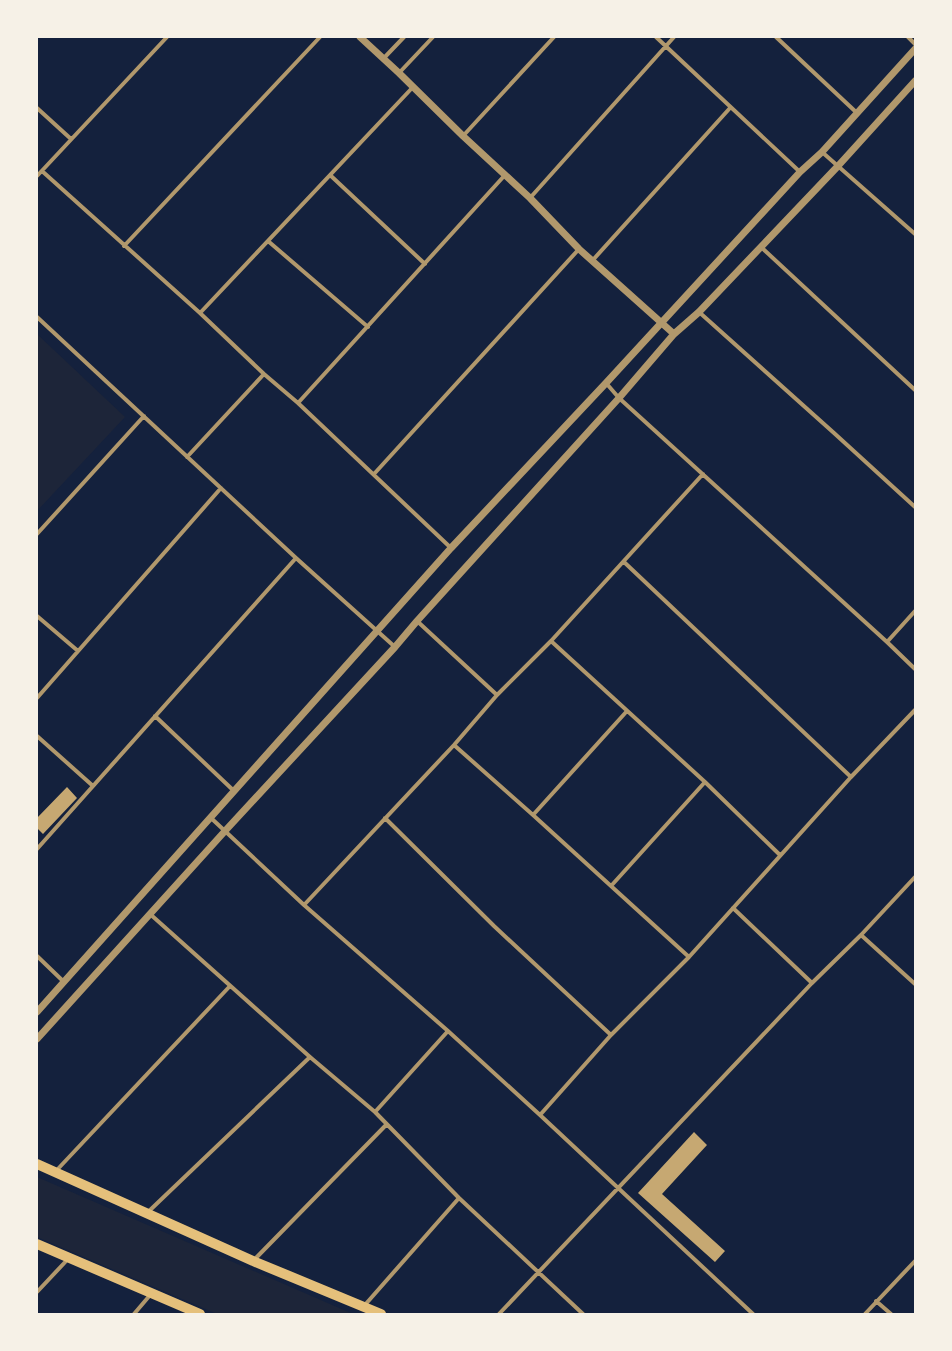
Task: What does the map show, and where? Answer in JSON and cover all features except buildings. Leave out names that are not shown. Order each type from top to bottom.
[{"type":"main road","points":[[37,1164],[253,1261],[381,1314]]},
{"type":"main road","points":[[37,1244],[200,1314]]},
{"type":"street","points":[[37,176],[168,37]]},
{"type":"street","points":[[124,246],[320,37]]},
{"type":"street","points":[[360,37],[530,198],[579,249],[674,334]]},
{"type":"street","points":[[383,59],[404,37]]},
{"type":"street","points":[[399,73],[433,37]]},
{"type":"street","points":[[463,136],[554,37]]},
{"type":"street","points":[[656,37],[800,172]]},
{"type":"street","points":[[530,198],[674,37]]},
{"type":"street","points":[[776,37],[857,113]]},
{"type":"street","points":[[908,37],[915,44]]},
{"type":"street","points":[[37,1012],[212,818],[234,791],[451,548],[606,383],[800,172],[822,152],[915,49]]},
{"type":"street","points":[[37,1039],[225,831],[395,647],[619,398],[674,334],[699,312],[761,247],[838,166],[915,81]]},
{"type":"street","points":[[200,313],[413,87]]},
{"type":"street","points":[[37,108],[71,140]]},
{"type":"street","points":[[592,261],[730,108]]},
{"type":"street","points":[[822,152],[915,234]]},
{"type":"street","points":[[42,171],[200,313],[264,374],[298,403],[451,548]]},
{"type":"street","points":[[330,175],[425,264]]},
{"type":"street","points":[[298,403],[506,175]]},
{"type":"street","points":[[268,241],[368,327]]},
{"type":"street","points":[[761,247],[915,390]]},
{"type":"street","points":[[374,474],[579,249]]},
{"type":"street","points":[[699,312],[915,507]]},
{"type":"street","points":[[37,317],[296,558],[395,647]]},
{"type":"street","points":[[187,457],[264,374]]},
{"type":"street","points":[[606,383],[619,398],[915,669]]},
{"type":"street","points":[[37,534],[144,416]]},
{"type":"street","points":[[304,905],[454,745],[497,695],[551,641],[703,474]]},
{"type":"street","points":[[37,698],[221,488]]},
{"type":"street","points":[[37,849],[296,558]]},
{"type":"street","points":[[624,562],[851,777]]},
{"type":"street","points":[[887,642],[915,611]]},
{"type":"street","points":[[37,616],[78,651]]},
{"type":"street","points":[[417,621],[497,695]]},
{"type":"street","points":[[551,641],[705,782],[780,855]]},
{"type":"street","points":[[540,1114],[611,1035],[689,957],[851,777],[915,710]]},
{"type":"street","points":[[532,815],[627,711]]},
{"type":"street","points":[[155,716],[234,791]]},
{"type":"street","points":[[37,736],[93,786]]},
{"type":"street","points":[[454,745],[689,957]]},
{"type":"street","points":[[611,886],[705,782]]},
{"type":"street","points":[[212,818],[304,905],[540,1114],[753,1314]]},
{"type":"street","points":[[385,818],[494,926],[611,1035]]},
{"type":"street","points":[[499,1314],[812,983],[861,935],[915,877]]},
{"type":"street","points":[[732,908],[812,983]]},
{"type":"street","points":[[150,914],[310,1057],[375,1112],[386,1125],[459,1198],[583,1314]]},
{"type":"street","points":[[861,935],[915,984]]},
{"type":"street","points":[[37,956],[64,982]]},
{"type":"street","points":[[55,1172],[230,986]]},
{"type":"street","points":[[375,1112],[448,1031]]},
{"type":"street","points":[[147,1214],[310,1057]]},
{"type":"street","points":[[253,1261],[386,1125]]},
{"type":"street","points":[[363,1306],[459,1198]]},
{"type":"street","points":[[37,1292],[69,1258]]},
{"type":"street","points":[[864,1314],[915,1261]]},
{"type":"street","points":[[134,1314],[152,1293]]},
{"type":"street","points":[[876,1301],[891,1314]]},
{"type":"shaded area","points":[[37,334],[125,417],[37,511]]},
{"type":"shaded area","points":[[37,1177],[353,1314],[217,1314],[37,1237]]}]
